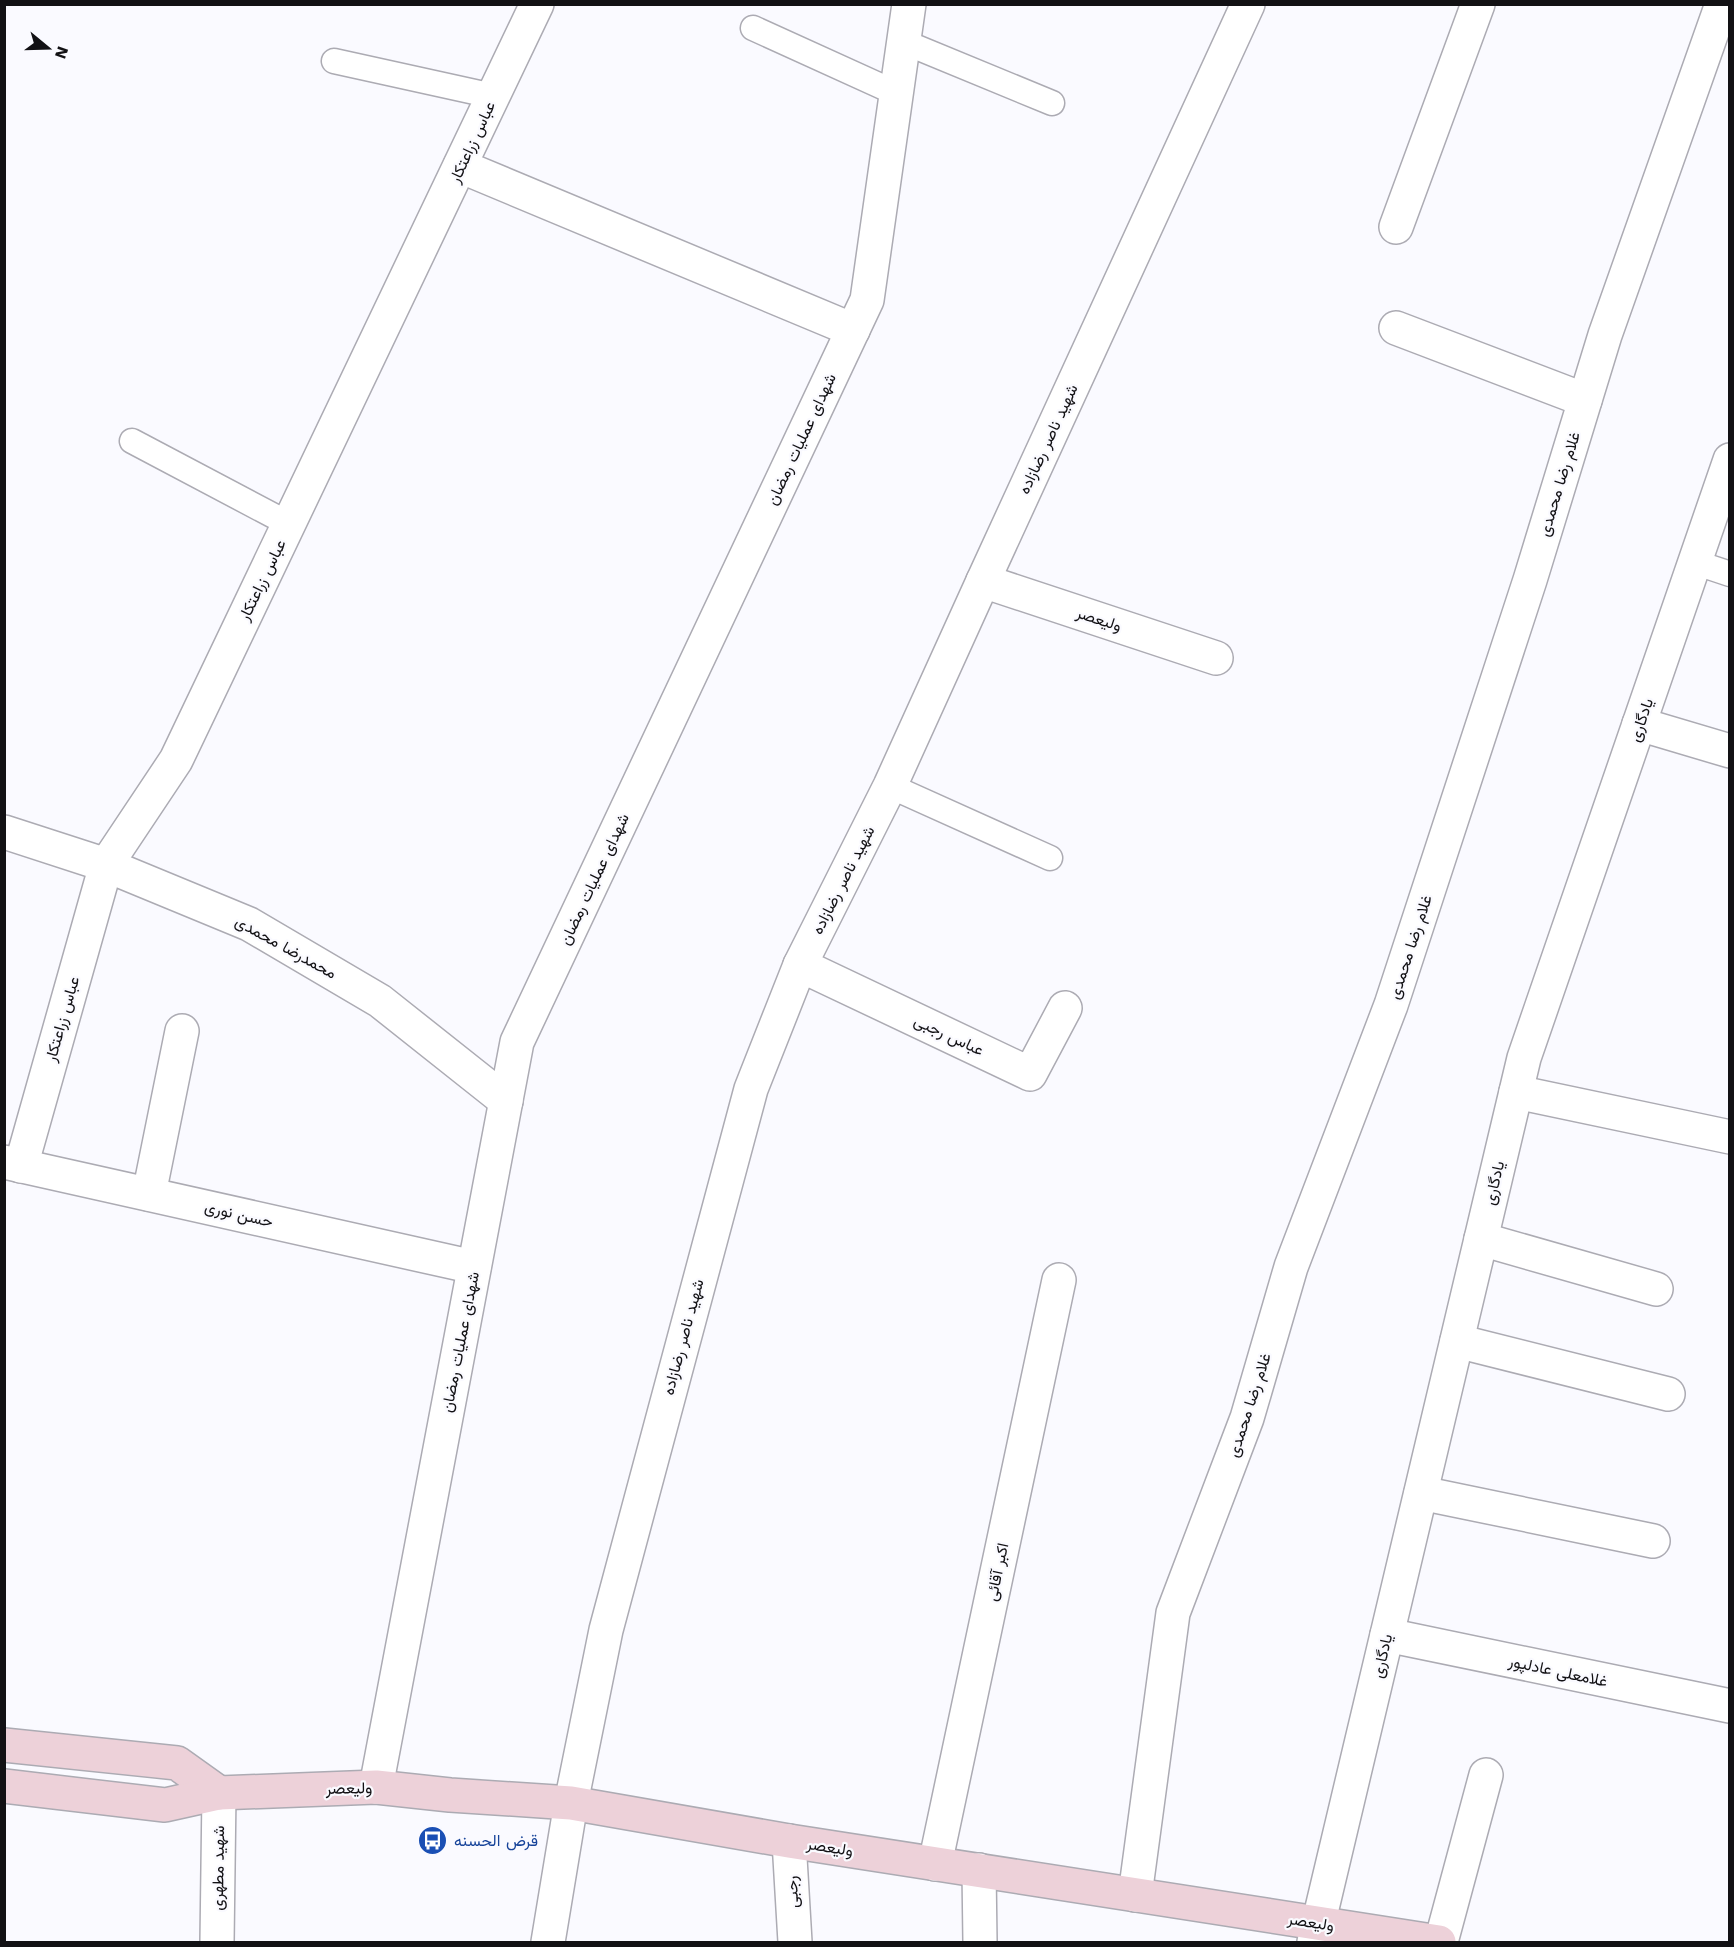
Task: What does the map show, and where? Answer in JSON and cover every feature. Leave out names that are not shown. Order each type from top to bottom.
[{"type":"main road","points":[[4,1745],[177,1763],[219,1792]]},
{"type":"main road","name":"ولیعصر","points":[[4,1786],[165,1805],[219,1792],[376,1787],[450,1795],[571,1803],[789,1841],[1135,1895],[1316,1933],[1440,1942]]},
{"type":"street","name":"عباس زراعتکار","points":[[13,1164],[105,865],[176,760],[537,4]]},
{"type":"street","name":"شهدای عملیات رمضان","points":[[376,1787],[517,1042],[867,300],[909,4]]},
{"type":"street","name":"شهید ناصر رضازاده","points":[[548,1942],[571,1803],[606,1630],[747,1100],[800,965],[890,786],[1248,4]]},
{"type":"street","points":[[1396,227],[1478,4]]},
{"type":"street","name":"غلام رضا محمدی","points":[[1135,1895],[1173,1613],[1247,1418],[1291,1267],[1391,1005],[1530,580],[1605,335],[1722,4]]},
{"type":"street","points":[[460,166],[853,330]]},
{"type":"street","points":[[1396,328],[1585,400]]},
{"type":"street","name":"یادگاری","points":[[1316,1933],[1524,1058],[1730,460]]},
{"type":"street","name":"ولیعصر","points":[[983,581],[1216,658]]},
{"type":"street","points":[[1639,724],[1730,751]]},
{"type":"street","name":"محمدرضا محمدی","points":[[4,832],[105,865],[249,924],[370,995],[506,1101]]},
{"type":"street","name":"عباس رجبی","points":[[800,965],[1030,1074],[1065,1008]]},
{"type":"street","points":[[149,1194],[182,1031]]},
{"type":"street","points":[[1516,1092],[1730,1137]]},
{"type":"street","name":"حسن نوری","points":[[13,1164],[474,1267]]},
{"type":"street","points":[[1481,1239],[1656,1289]]},
{"type":"street","name":"اکبر آقائی","points":[[935,1864],[1059,1280]]},
{"type":"street","points":[[1457,1341],[1668,1394]]},
{"type":"street","points":[[1421,1493],[1653,1541]]},
{"type":"street","name":"غلامعلی عادلپور","points":[[1387,1635],[1730,1706]]},
{"type":"street","points":[[1440,1942],[1486,1775]]},
{"type":"street","name":"شهید مطهری","points":[[217,1942],[219,1792]]},
{"type":"street","name":"رجبی","points":[[789,1841],[795,1942]]},
{"type":"street","points":[[979,1870],[980,1942]]},
{"type":"lane","points":[[753,28],[896,93]]},
{"type":"lane","points":[[904,42],[1052,103]]},
{"type":"lane","points":[[334,61],[493,96]]},
{"type":"lane","points":[[132,441],[289,524]]},
{"type":"lane","points":[[1694,562],[1730,574]]},
{"type":"lane","points":[[890,786],[1050,858]]},
{"type":"place","name":"قرض الحسنه","points":[[433,1840]]}]
